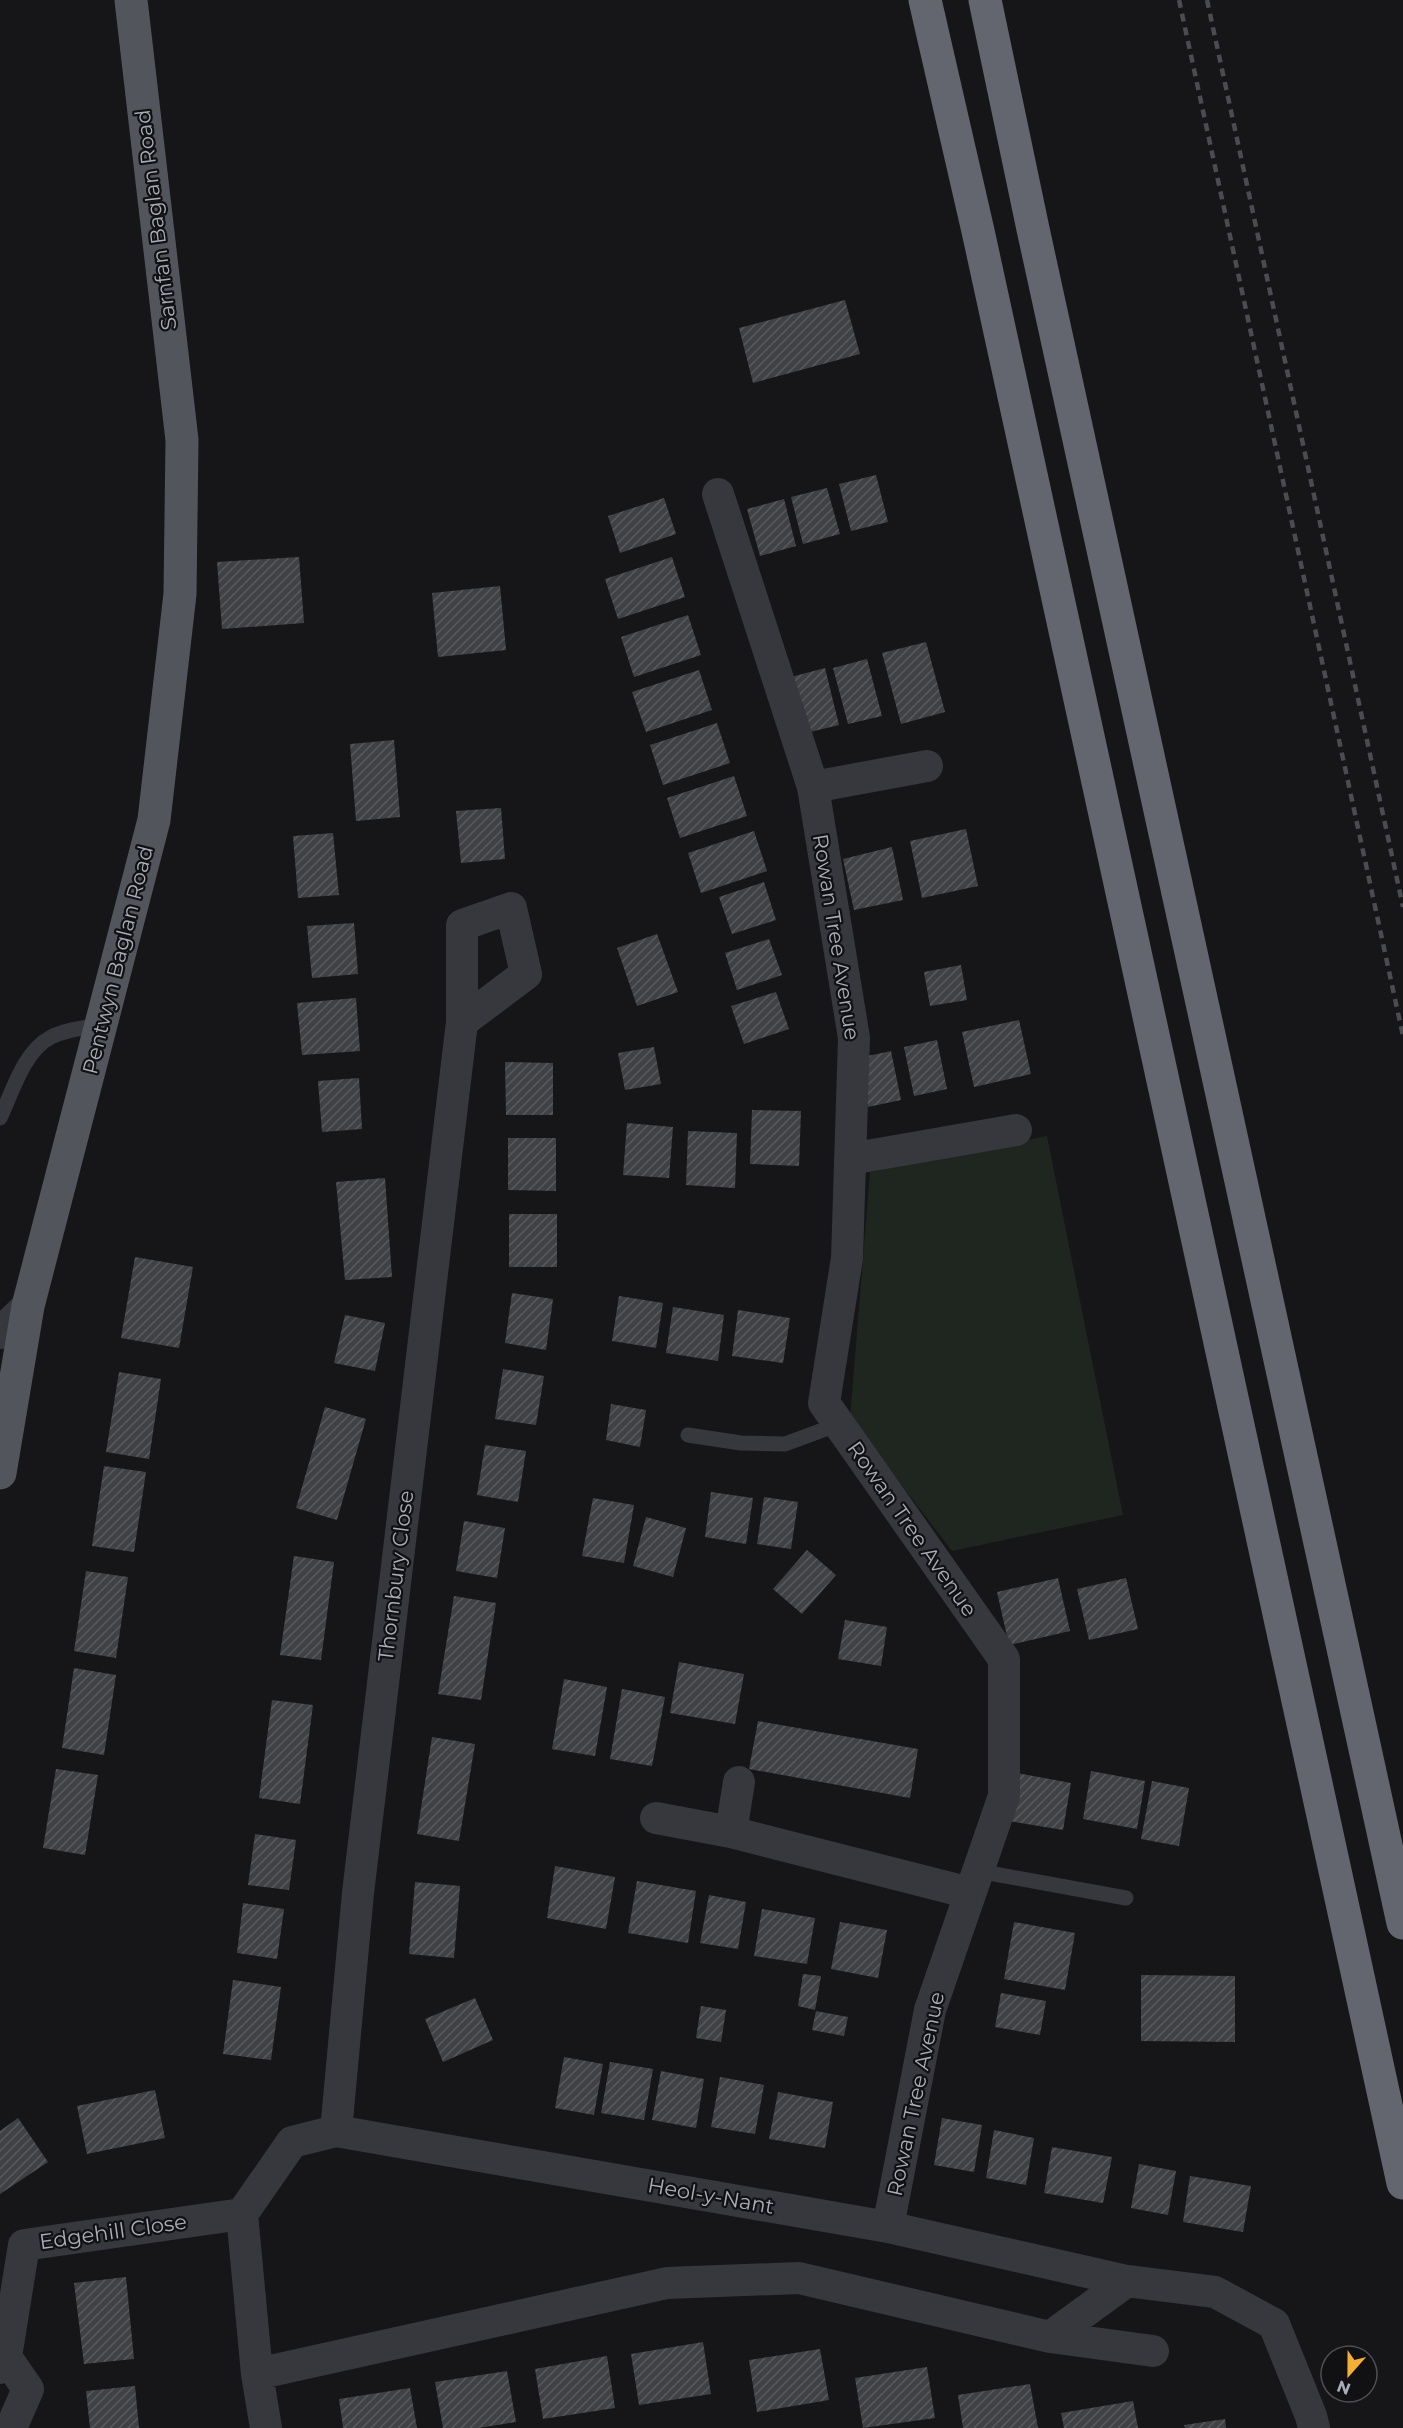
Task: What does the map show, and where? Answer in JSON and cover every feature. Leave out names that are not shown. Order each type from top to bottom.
[{"type":"highway","points":[[925,0],[978,231],[1403,2183]]},
{"type":"highway","points":[[985,0],[1403,1923]]},
{"type":"main road","name":"Sarnfan Baglan Road","points":[[131,0],[182,440]]},
{"type":"main road","name":"Pentwyn Baglan Road","points":[[0,1473],[28,1306],[154,820],[180,594],[182,440]]},
{"type":"street","name":"Rowan Tree Avenue","points":[[718,494],[813,787],[854,1038],[847,1258],[824,1403],[1004,1659],[1004,1796],[930,2010],[888,2227]]},
{"type":"street","points":[[813,787],[927,766]]},
{"type":"street","name":"Thornbury Close","points":[[336,2131],[358,1893],[462,1022]]},
{"type":"street","points":[[850,1160],[1016,1130]]},
{"type":"street","points":[[0,1333],[28,1306]]},
{"type":"street","points":[[731,1832],[739,1782]]},
{"type":"street","points":[[656,1818],[974,1882]]},
{"type":"street","name":"Heol-y-Nant","points":[[242,2214],[292,2142],[336,2131],[888,2227],[1127,2281],[1215,2292],[1274,2324],[1314,2428]]},
{"type":"street","points":[[242,2214],[257,2374],[266,2428]]},
{"type":"street","name":"Edgehill Close","points":[[11,2428],[28,2389],[3,2363],[24,2245],[242,2214]]},
{"type":"street","points":[[257,2374],[667,2283],[799,2278],[1050,2337],[1154,2351]]},
{"type":"street","points":[[1050,2337],[1127,2281]]},
{"type":"lane","points":[[0,1118],[22,1071],[36,1048],[52,1037],[71,1030],[101,1025]]},
{"type":"lane","points":[[688,1435],[741,1443],[784,1444],[839,1424]]},
{"type":"lane","points":[[974,1882],[1126,1898]]},
{"type":"shaded area","points":[[1047,1136],[1123,1515],[952,1551],[850,1418],[870,1172]]},
{"type":"building","points":[[845,300],[860,354],[753,383],[739,328]]},
{"type":"building","points":[[876,475],[888,522],[851,531],[839,484]]},
{"type":"building","points":[[827,488],[840,534],[803,544],[791,497]]},
{"type":"building","points":[[664,498],[676,534],[620,553],[608,516]]},
{"type":"building","points":[[784,499],[796,546],[760,556],[747,509]]},
{"type":"building","points":[[299,557],[304,623],[222,629],[217,562]]},
{"type":"building","points":[[672,557],[685,597],[618,619],[605,579]]},
{"type":"building","points":[[500,586],[506,650],[438,657],[432,593]]},
{"type":"building","points":[[688,615],[701,655],[634,677],[621,637]]},
{"type":"building","points":[[926,642],[945,712],[901,724],[882,653]]},
{"type":"building","points":[[867,659],[882,716],[848,724],[833,668]]},
{"type":"building","points":[[825,668],[839,725],[806,733],[791,677]]},
{"type":"building","points":[[699,670],[712,710],[646,732],[632,692]]},
{"type":"building","points":[[717,723],[730,763],[663,785],[650,745]]},
{"type":"building","points":[[394,740],[400,817],[356,821],[350,744]]},
{"type":"building","points":[[734,776],[747,816],[680,838],[667,798]]},
{"type":"building","points":[[501,808],[505,859],[461,863],[456,811]]},
{"type":"building","points":[[966,829],[978,886],[922,898],[910,841]]},
{"type":"building","points":[[754,831],[767,871],[701,893],[688,853]]},
{"type":"building","points":[[333,833],[339,895],[298,898],[293,836]]},
{"type":"building","points":[[892,847],[903,900],[854,910],[843,859]]},
{"type":"building","points":[[764,882],[776,920],[732,934],[719,897]]},
{"type":"building","points":[[354,923],[358,974],[312,978],[307,926]]},
{"type":"building","points":[[657,934],[678,992],[637,1006],[617,948]]},
{"type":"building","points":[[769,939],[782,975],[737,990],[725,953]]},
{"type":"building","points":[[961,965],[967,1000],[930,1006],[924,972]]},
{"type":"building","points":[[776,992],[789,1029],[744,1044],[731,1006]]},
{"type":"building","points":[[356,998],[360,1051],[302,1055],[297,1003]]},
{"type":"building","points":[[1019,1020],[1031,1074],[974,1087],[962,1032]]},
{"type":"building","points":[[937,1040],[947,1089],[914,1096],[904,1047]]},
{"type":"building","points":[[654,1047],[661,1084],[625,1090],[618,1053]]},
{"type":"building","points":[[891,1051],[901,1100],[868,1107],[858,1058]]},
{"type":"building","points":[[505,1062],[553,1063],[553,1115],[506,1115]]},
{"type":"building","points":[[359,1078],[362,1129],[322,1132],[318,1081]]},
{"type":"building","points":[[752,1110],[801,1111],[799,1166],[750,1164]]},
{"type":"building","points":[[627,1123],[673,1127],[669,1178],[623,1175]]},
{"type":"building","points":[[688,1131],[737,1133],[735,1188],[686,1185]]},
{"type":"building","points":[[508,1138],[556,1138],[556,1191],[508,1190]]},
{"type":"building","points":[[385,1178],[392,1277],[345,1280],[336,1182]]},
{"type":"building","points":[[509,1214],[557,1214],[557,1267],[509,1267]]},
{"type":"building","points":[[135,1257],[193,1267],[179,1348],[121,1338]]},
{"type":"building","points":[[512,1293],[553,1299],[546,1350],[505,1343]]},
{"type":"building","points":[[619,1296],[663,1303],[656,1348],[612,1341]]},
{"type":"building","points":[[673,1307],[724,1315],[718,1361],[666,1353]]},
{"type":"building","points":[[738,1310],[790,1318],[783,1363],[732,1356]]},
{"type":"building","points":[[345,1315],[385,1323],[375,1371],[334,1363]]},
{"type":"building","points":[[503,1369],[544,1376],[536,1425],[495,1419]]},
{"type":"building","points":[[119,1372],[161,1379],[149,1459],[106,1452]]},
{"type":"building","points":[[611,1404],[646,1410],[640,1447],[606,1440]]},
{"type":"building","points":[[325,1407],[366,1419],[337,1520],[296,1508]]},
{"type":"building","points":[[485,1445],[526,1451],[518,1502],[477,1495]]},
{"type":"building","points":[[104,1466],[146,1472],[134,1552],[92,1546]]},
{"type":"building","points":[[711,1492],[753,1498],[746,1544],[705,1537]]},
{"type":"building","points":[[764,1497],[798,1502],[791,1549],[757,1544]]},
{"type":"building","points":[[593,1498],[634,1505],[624,1563],[582,1556]]},
{"type":"building","points":[[646,1517],[686,1528],[673,1577],[633,1566]]},
{"type":"building","points":[[464,1521],[505,1528],[497,1578],[456,1571]]},
{"type":"building","points":[[807,1550],[836,1575],[802,1614],[773,1589]]},
{"type":"building","points":[[294,1556],[334,1562],[321,1660],[280,1655]]},
{"type":"building","points":[[86,1571],[128,1577],[116,1658],[74,1651]]},
{"type":"building","points":[[1058,1578],[1070,1631],[1009,1645],[997,1592]]},
{"type":"building","points":[[1126,1578],[1138,1629],[1089,1640],[1077,1589]]},
{"type":"building","points":[[454,1596],[496,1603],[481,1700],[438,1694]]},
{"type":"building","points":[[845,1620],[887,1627],[881,1666],[838,1659]]},
{"type":"building","points":[[679,1662],[744,1674],[735,1724],[670,1713]]},
{"type":"building","points":[[74,1668],[116,1675],[104,1755],[62,1748]]},
{"type":"building","points":[[564,1679],[607,1687],[595,1756],[552,1749]]},
{"type":"building","points":[[622,1689],[665,1697],[652,1766],[610,1759]]},
{"type":"building","points":[[272,1700],[313,1705],[300,1804],[259,1798]]},
{"type":"building","points":[[758,1721],[918,1749],[910,1798],[749,1769]]},
{"type":"building","points":[[432,1737],[475,1744],[459,1841],[417,1834]]},
{"type":"building","points":[[56,1769],[98,1775],[85,1855],[43,1848]]},
{"type":"building","points":[[1091,1771],[1145,1781],[1137,1829],[1083,1819]]},
{"type":"building","points":[[1017,1773],[1071,1783],[1063,1830],[1009,1821]]},
{"type":"building","points":[[1152,1781],[1189,1788],[1179,1846],[1141,1839]]},
{"type":"building","points":[[255,1834],[296,1840],[289,1890],[248,1885]]},
{"type":"building","points":[[555,1866],[615,1877],[606,1929],[547,1918]]},
{"type":"building","points":[[637,1881],[696,1891],[688,1943],[628,1933]]},
{"type":"building","points":[[415,1882],[460,1886],[454,1958],[409,1954]]},
{"type":"building","points":[[709,1895],[746,1902],[738,1949],[700,1943]]},
{"type":"building","points":[[243,1903],[284,1909],[277,1959],[237,1953]]},
{"type":"building","points":[[762,1909],[815,1918],[807,1964],[754,1956]]},
{"type":"building","points":[[840,1922],[887,1930],[878,1978],[831,1969]]},
{"type":"building","points":[[1014,1922],[1075,1933],[1065,1990],[1004,1979]]},
{"type":"building","points":[[803,1974],[821,1976],[815,2010],[798,2006]]},
{"type":"building","points":[[1141,1975],[1235,1976],[1235,2042],[1141,2041]]},
{"type":"building","points":[[233,1980],[281,1987],[271,2060],[223,2054]]},
{"type":"building","points":[[1001,1993],[1046,2001],[1040,2035],[995,2027]]},
{"type":"building","points":[[475,1998],[493,2040],[443,2062],[425,2019]]},
{"type":"building","points":[[701,2006],[726,2010],[721,2042],[696,2038]]},
{"type":"building","points":[[816,2011],[848,2017],[844,2036],[812,2030]]},
{"type":"building","points":[[564,2057],[603,2064],[594,2115],[555,2108]]},
{"type":"building","points":[[610,2062],[653,2069],[644,2120],[601,2113]]},
{"type":"building","points":[[661,2071],[704,2079],[696,2128],[652,2120]]},
{"type":"building","points":[[720,2077],[764,2085],[755,2134],[711,2127]]},
{"type":"building","points":[[155,2090],[165,2138],[87,2154],[77,2106]]},
{"type":"building","points":[[778,2092],[833,2102],[825,2148],[769,2139]]},
{"type":"building","points":[[18,2118],[48,2162],[0,2194],[0,2131]]},
{"type":"building","points":[[942,2118],[982,2125],[974,2172],[934,2165]]},
{"type":"building","points":[[994,2130],[1034,2138],[1026,2185],[986,2178]]},
{"type":"building","points":[[1052,2147],[1112,2157],[1103,2203],[1044,2193]]},
{"type":"building","points":[[1139,2164],[1176,2171],[1168,2215],[1131,2208]]},
{"type":"building","points":[[1190,2176],[1251,2186],[1243,2232],[1183,2222]]},
{"type":"building","points":[[126,2277],[134,2359],[84,2364],[74,2283]]},
{"type":"building","points":[[703,2342],[711,2394],[639,2405],[631,2354]]},
{"type":"building","points":[[820,2349],[829,2400],[757,2412],[749,2360]]},
{"type":"building","points":[[607,2356],[615,2408],[543,2419],[535,2369]]},
{"type":"building","points":[[927,2367],[935,2418],[863,2428],[855,2378]]},
{"type":"building","points":[[507,2371],[516,2422],[478,2428],[443,2428],[435,2382]]},
{"type":"building","points":[[1030,2384],[1038,2428],[963,2428],[958,2395]]},
{"type":"building","points":[[135,2386],[139,2428],[90,2428],[86,2391]]},
{"type":"building","points":[[410,2388],[417,2428],[343,2428],[339,2399]]},
{"type":"building","points":[[1133,2401],[1138,2428],[1064,2428],[1061,2413]]},
{"type":"building","points":[[1225,2419],[1226,2428],[1185,2428],[1184,2425]]},
{"type":"railway","points":[[1179,0],[1403,1036]]},
{"type":"railway","points":[[1207,0],[1403,907]]}]
